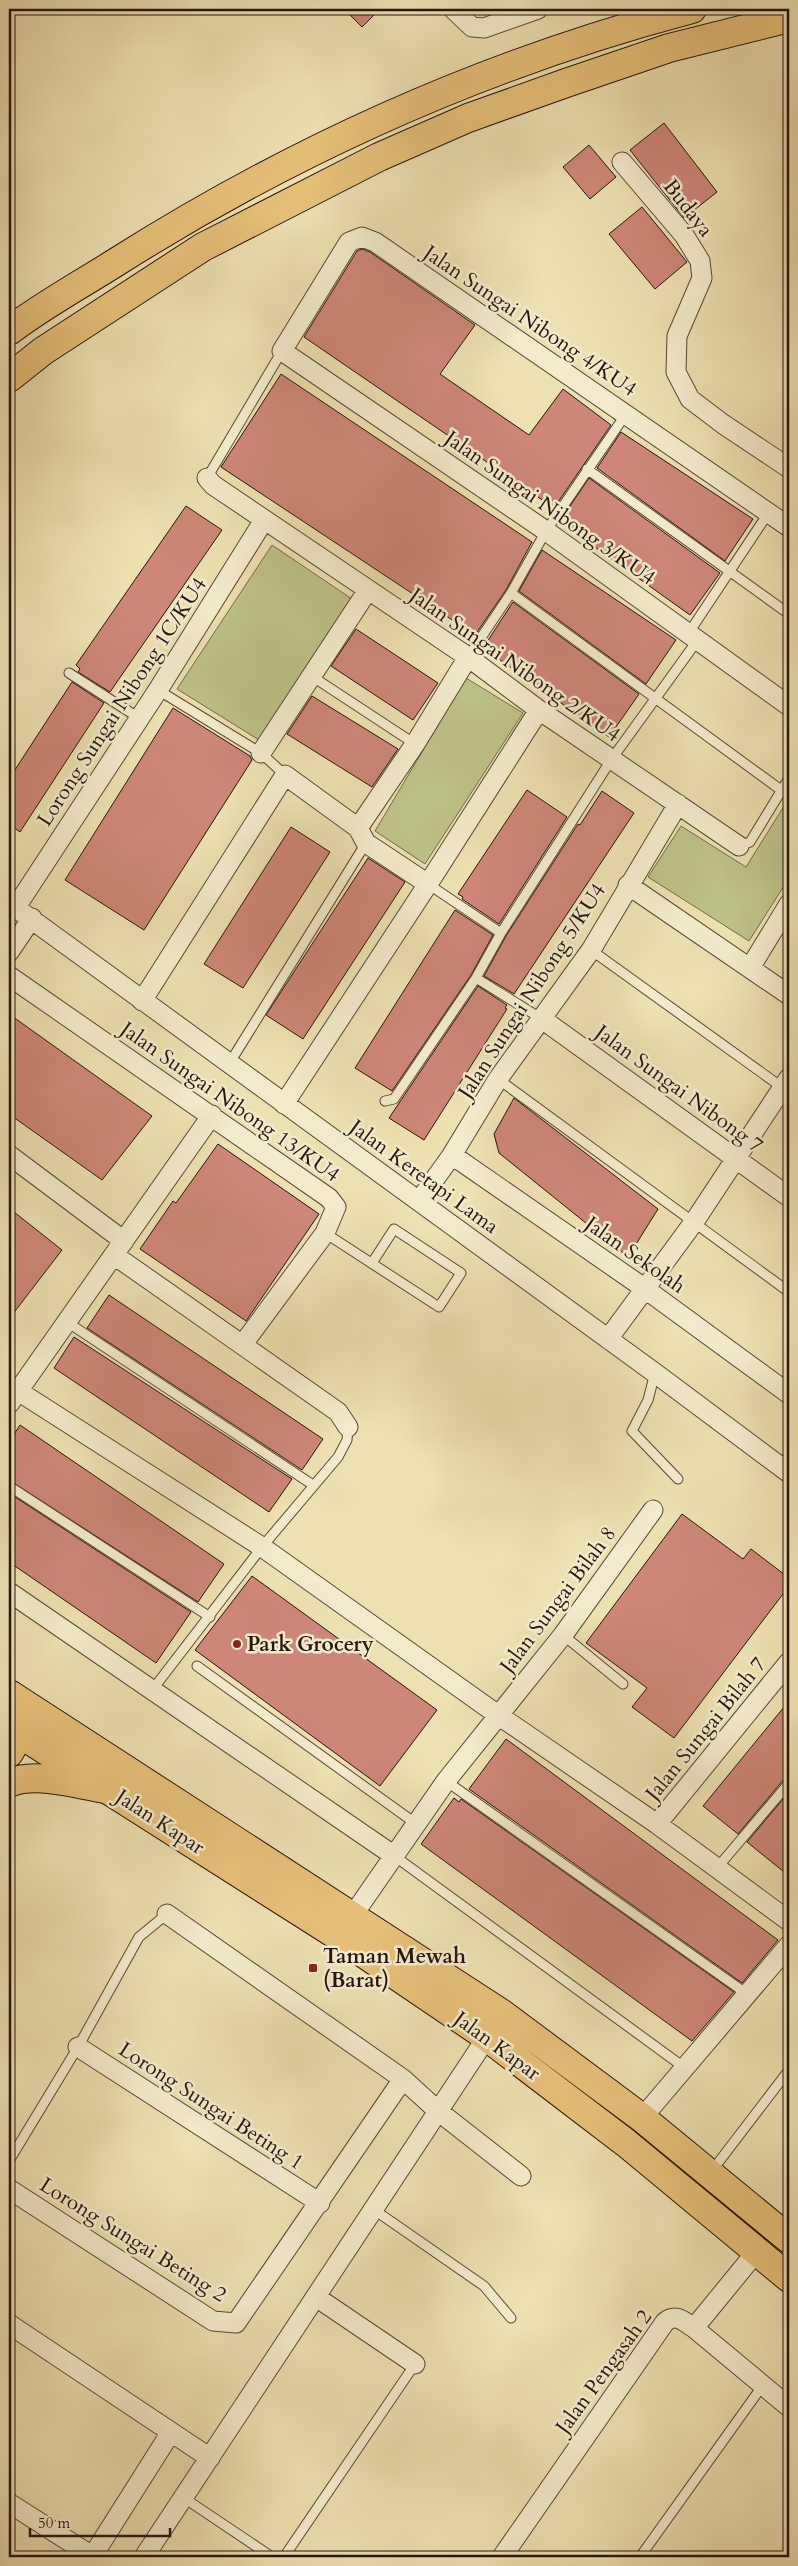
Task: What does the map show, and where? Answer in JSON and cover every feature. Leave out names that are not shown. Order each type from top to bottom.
[{"type":"highway","points":[[9,332],[186,219],[357,128],[451,88],[547,52],[692,9]]},
{"type":"highway","points":[[9,378],[43,351],[203,247],[379,156],[468,118],[669,48],[789,18]]},
{"type":"highway","name":"Jalan Kapar","points":[[9,1695],[18,1731],[338,1936],[487,2037],[626,2143],[789,2278]]},
{"type":"highway","name":"Jalan Kapar","points":[[18,1731],[353,1915],[501,2013],[642,2118],[709,2174],[787,2234]]},
{"type":"highway","points":[[9,1783],[15,1780],[37,1779],[109,1790]]},
{"type":"street","points":[[453,9],[472,27],[484,28],[538,9]]},
{"type":"street","name":"Budaya","points":[[622,162],[684,234],[700,261],[702,278],[676,336],[676,372],[690,399],[723,424],[789,468]]},
{"type":"street","name":"Jalan Sungai Nibong 4/KU4","points":[[282,351],[349,242],[362,237],[375,242],[789,526]]},
{"type":"street","name":"Jalan Sungai Nibong 3/KU4","points":[[282,351],[546,531],[789,706]]},
{"type":"street","name":"Jalan Sungai Nibong 2/KU4","points":[[207,478],[213,485],[468,658],[611,760],[739,846]]},
{"type":"street","name":"Lorong Sungai Nibong 1C/KU4","points":[[12,905],[158,690],[264,520]]},
{"type":"street","points":[[261,753],[313,677],[368,590]]},
{"type":"street","points":[[362,835],[468,658]]},
{"type":"street","points":[[284,1104],[539,710]]},
{"type":"street","points":[[142,1001],[285,775],[428,884]]},
{"type":"street","name":"Jalan Sungai Nibong 5/KU4","points":[[419,1201],[452,1155],[498,1079],[591,950],[678,804]]},
{"type":"street","points":[[628,885],[789,995]]},
{"type":"street","points":[[750,968],[789,904]]},
{"type":"street","name":"Jalan Keretapi Lama","points":[[12,905],[655,1373],[789,1474]]},
{"type":"street","points":[[9,952],[32,918]]},
{"type":"street","name":"Jalan Sungai Nibong 13/KU4","points":[[9,976],[330,1198],[336,1207],[325,1233],[243,1344]]},
{"type":"street","name":"Jalan Sungai Nibong 7","points":[[542,1018],[789,1197]]},
{"type":"street","points":[[608,1339],[694,1222],[787,1086]]},
{"type":"street","points":[[212,1115],[12,1398],[262,1547],[498,1715],[657,1824],[789,1921]]},
{"type":"street","points":[[9,1155],[119,1248],[243,1344],[338,1412],[348,1427]]},
{"type":"street","name":"Jalan Sekolah","points":[[452,1155],[644,1288],[789,1394]]},
{"type":"street","name":"Jalan Sungai Bilah 8","points":[[353,1915],[415,1823],[446,1781],[563,1635],[653,1510]]},
{"type":"street","points":[[9,1592],[154,1689],[393,1855]]},
{"type":"street","name":"Jalan Sungai Bilah 7","points":[[657,1824],[789,1662]]},
{"type":"street","points":[[167,1914],[403,2079],[438,2111],[522,2176]]},
{"type":"street","points":[[642,2118],[789,1945]]},
{"type":"street","points":[[144,2557],[487,2037]]},
{"type":"street","name":"Lorong Sungai Beting 1","points":[[78,2047],[320,2203]]},
{"type":"street","points":[[320,2203],[403,2079]]},
{"type":"street","name":"Lorong Sungai Beting 2","points":[[9,2189],[213,2321],[236,2324],[320,2203]]},
{"type":"street","points":[[757,2251],[694,2328],[789,2407]]},
{"type":"street","points":[[316,2297],[415,2364]]},
{"type":"street","name":"Jalan Pengasah 2","points":[[502,2557],[665,2322],[671,2317],[677,2317],[694,2328]]},
{"type":"street","points":[[9,2324],[210,2458]]},
{"type":"street","points":[[9,2503],[92,2557],[172,2432]]},
{"type":"lane","points":[[207,478],[282,351]]},
{"type":"lane","points":[[468,658],[511,593],[546,531],[626,414]]},
{"type":"lane","points":[[587,469],[789,614]]},
{"type":"lane","points":[[385,1101],[394,1099],[476,978],[501,933],[611,760],[655,699],[693,638],[728,570],[769,512]]},
{"type":"lane","points":[[511,593],[781,790]]},
{"type":"lane","points":[[69,673],[139,718]]},
{"type":"lane","points":[[313,677],[415,744]]},
{"type":"lane","points":[[158,690],[261,753],[285,775]]},
{"type":"lane","points":[[739,846],[750,842],[789,778]]},
{"type":"lane","points":[[229,1064],[362,835]]},
{"type":"lane","points":[[428,884],[501,933]]},
{"type":"lane","points":[[591,950],[787,1086]]},
{"type":"lane","points":[[476,978],[542,1018]]},
{"type":"lane","points":[[498,1079],[789,1292]]},
{"type":"lane","points":[[325,1233],[439,1307],[461,1273],[394,1230],[372,1263]]},
{"type":"lane","points":[[67,1322],[313,1485]]},
{"type":"lane","points":[[655,1373],[648,1400],[632,1431],[678,1479]]},
{"type":"lane","points":[[154,1689],[262,1547],[338,1457],[347,1440],[348,1427]]},
{"type":"lane","points":[[9,1486],[210,1617]]},
{"type":"lane","points":[[563,1635],[622,1684]]},
{"type":"lane","points":[[197,1666],[415,1823]]},
{"type":"lane","points":[[446,1781],[747,1994]]},
{"type":"lane","points":[[717,1868],[789,1783]]},
{"type":"lane","points":[[393,1855],[685,2068]]},
{"type":"lane","points":[[9,2161],[78,2047],[139,1937],[167,1914]]},
{"type":"lane","points":[[709,2174],[789,2070]]},
{"type":"lane","points":[[374,2210],[484,2286],[511,2318]]},
{"type":"lane","points":[[284,2557],[415,2364]]},
{"type":"lane","points":[[640,2557],[763,2386]]},
{"type":"lane","points":[[184,2498],[272,2557]]},
{"type":"green space","points":[[272,545],[352,599],[259,740],[177,689]]},
{"type":"green space","points":[[466,678],[523,713],[425,864],[375,831]]},
{"type":"green space","points":[[789,798],[789,878],[749,941],[648,877],[681,826],[746,867]]},
{"type":"building","points":[[344,9],[380,9],[362,27]]},
{"type":"building","points":[[664,123],[717,192],[684,218],[630,150]]},
{"type":"building","points":[[589,145],[616,177],[590,199],[563,167]]},
{"type":"building","points":[[642,207],[687,262],[655,289],[609,234]]},
{"type":"building","points":[[362,249],[370,252],[475,325],[440,374],[529,435],[563,389],[611,425],[554,508],[304,337],[357,251]]},
{"type":"building","points":[[281,374],[532,542],[506,590],[475,635],[221,467]]},
{"type":"building","points":[[621,432],[753,519],[725,561],[597,468]]},
{"type":"building","points":[[589,478],[720,573],[690,615],[564,525],[569,518],[564,515]]},
{"type":"building","points":[[186,506],[222,530],[110,692],[78,672],[80,669],[76,665]]},
{"type":"building","points":[[542,550],[676,640],[646,684],[519,591]]},
{"type":"building","points":[[513,602],[639,694],[609,737],[483,648]]},
{"type":"building","points":[[356,629],[438,683],[413,720],[331,666]]},
{"type":"building","points":[[72,682],[104,703],[20,832],[9,824],[9,779]]},
{"type":"building","points":[[312,696],[398,749],[372,787],[287,734]]},
{"type":"building","points":[[173,708],[250,756],[252,760],[144,930],[65,880]]},
{"type":"building","points":[[527,790],[567,817],[499,924],[462,899],[463,897],[458,894]]},
{"type":"building","points":[[602,791],[634,813],[514,994],[484,976],[506,936],[578,824],[580,825]]},
{"type":"building","points":[[291,827],[330,852],[243,988],[204,964]]},
{"type":"building","points":[[368,858],[405,882],[303,1039],[266,1015]]},
{"type":"building","points":[[455,910],[493,935],[471,975],[392,1091],[355,1068]]},
{"type":"building","points":[[478,986],[507,1005],[505,1008],[507,1009],[424,1140],[389,1118]]},
{"type":"building","points":[[9,1014],[152,1116],[102,1180],[9,1114]]},
{"type":"building","points":[[514,1098],[658,1209],[628,1257],[499,1153],[494,1134]]},
{"type":"building","points":[[218,1144],[319,1214],[246,1321],[140,1249],[173,1201],[176,1203]]},
{"type":"building","points":[[9,1208],[62,1250],[9,1319]]},
{"type":"building","points":[[109,1295],[323,1439],[302,1470],[87,1328]]},
{"type":"building","points":[[74,1337],[292,1479],[269,1512],[54,1368]]},
{"type":"building","points":[[20,1425],[224,1564],[198,1602],[9,1480],[9,1442]]},
{"type":"building","points":[[9,1493],[191,1612],[156,1663],[9,1562]]},
{"type":"building","points":[[682,1514],[743,1559],[751,1549],[789,1578],[789,1586],[674,1738],[632,1707],[647,1688],[586,1643]]},
{"type":"building","points":[[252,1576],[437,1710],[380,1786],[195,1650]]},
{"type":"building","points":[[789,1701],[789,1777],[784,1779],[738,1834],[703,1806]]},
{"type":"building","points":[[506,1739],[778,1940],[742,1983],[469,1789]]},
{"type":"building","points":[[789,1792],[789,1876],[747,1842]]},
{"type":"building","points":[[454,1798],[459,1802],[461,1799],[734,1992],[692,2041],[421,1844]]},
{"type":"place","name":"Park Grocery","points":[[237,1644]]},
{"type":"place","name":"Taman Mewah (Barat)","points":[[313,1968]]}]
